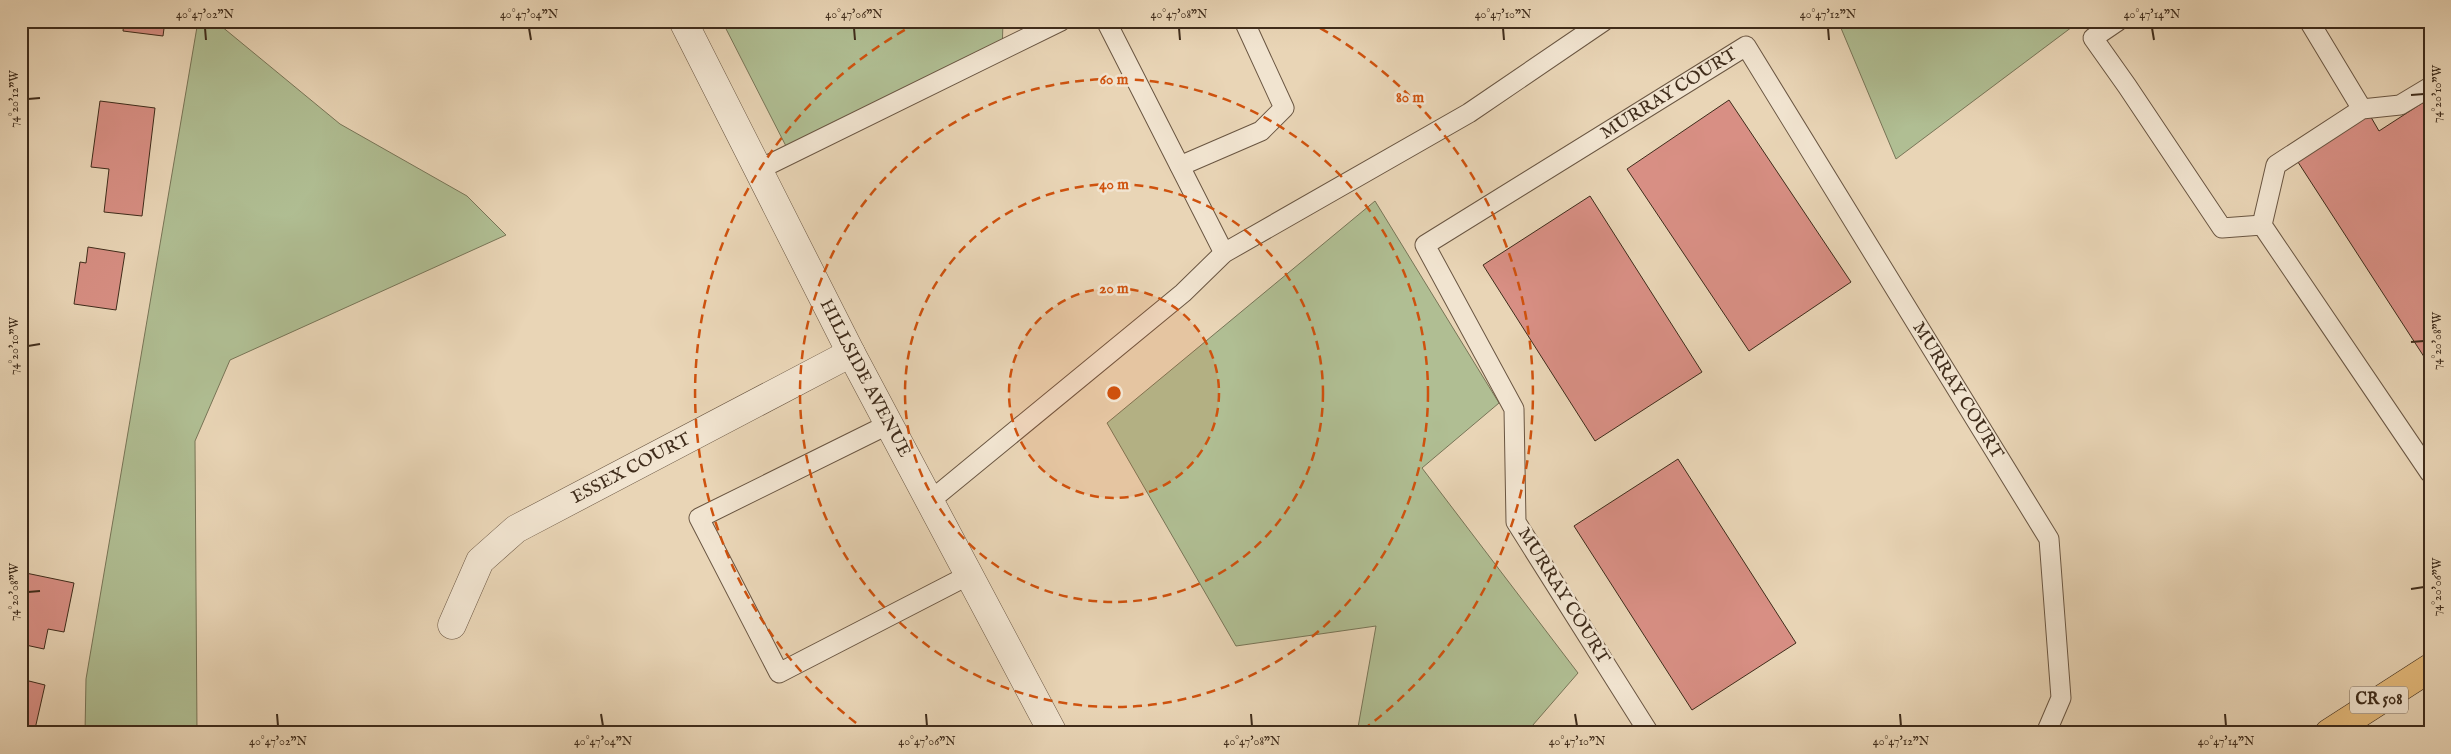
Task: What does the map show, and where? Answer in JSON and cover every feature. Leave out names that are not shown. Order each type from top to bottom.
[{"type":"main road","name":"CR 508","points":[[2329,733],[2430,668]]},
{"type":"street","name":"HILLSIDE AVENUE","points":[[683,21],[851,353],[1053,733]]},
{"type":"street","name":"ESSEX COURT","points":[[452,625],[480,561],[516,529],[851,353]]},
{"type":"lane","points":[[758,170],[1061,21]]},
{"type":"lane","points":[[1106,21],[1224,253]]},
{"type":"lane","points":[[1180,166],[1261,131],[1284,108],[1244,21]]},
{"type":"lane","points":[[930,501],[1183,293],[1224,253],[1470,113],[1604,21]]},
{"type":"lane","points":[[2118,21],[2093,38],[2128,86],[2222,228],[2262,225]]},
{"type":"lane","points":[[2308,21],[2362,109]]},
{"type":"lane","name":"MURRAY COURT","points":[[1649,733],[1516,522],[1514,409],[1425,245],[1746,46],[2050,539],[2061,698],[2046,733]]},
{"type":"lane","points":[[2430,87],[2400,105],[2362,109],[2276,165],[2262,225],[2430,473]]},
{"type":"lane","points":[[888,424],[698,518],[779,673],[969,575]]},
{"type":"green space","points":[[198,21],[215,21],[340,124],[467,196],[506,235],[230,360],[195,441],[197,733],[85,733],[86,679]]},
{"type":"green space","points":[[722,21],[1003,21],[1002,55],[789,152]]},
{"type":"green space","points":[[1838,21],[2080,21],[1896,159]]},
{"type":"green space","points":[[1375,201],[1499,403],[1422,468],[1578,673],[1526,733],[1357,733],[1376,626],[1236,646],[1107,423]]},
{"type":"building","points":[[124,21],[165,21],[163,36],[123,31]]},
{"type":"building","points":[[2430,98],[2430,366],[2296,159],[2368,112],[2379,131]]},
{"type":"building","points":[[1729,100],[1851,282],[1749,351],[1627,169]]},
{"type":"building","points":[[100,101],[155,108],[142,216],[104,212],[109,169],[91,167]]},
{"type":"building","points":[[1590,196],[1702,372],[1595,441],[1483,265]]},
{"type":"building","points":[[88,247],[125,253],[116,310],[74,304],[80,262],[86,263]]},
{"type":"building","points":[[1678,459],[1796,643],[1692,710],[1574,526]]},
{"type":"building","points":[[21,572],[74,583],[64,632],[48,629],[44,649],[21,644]]},
{"type":"building","points":[[21,679],[45,685],[35,729],[52,733],[21,733]]}]
